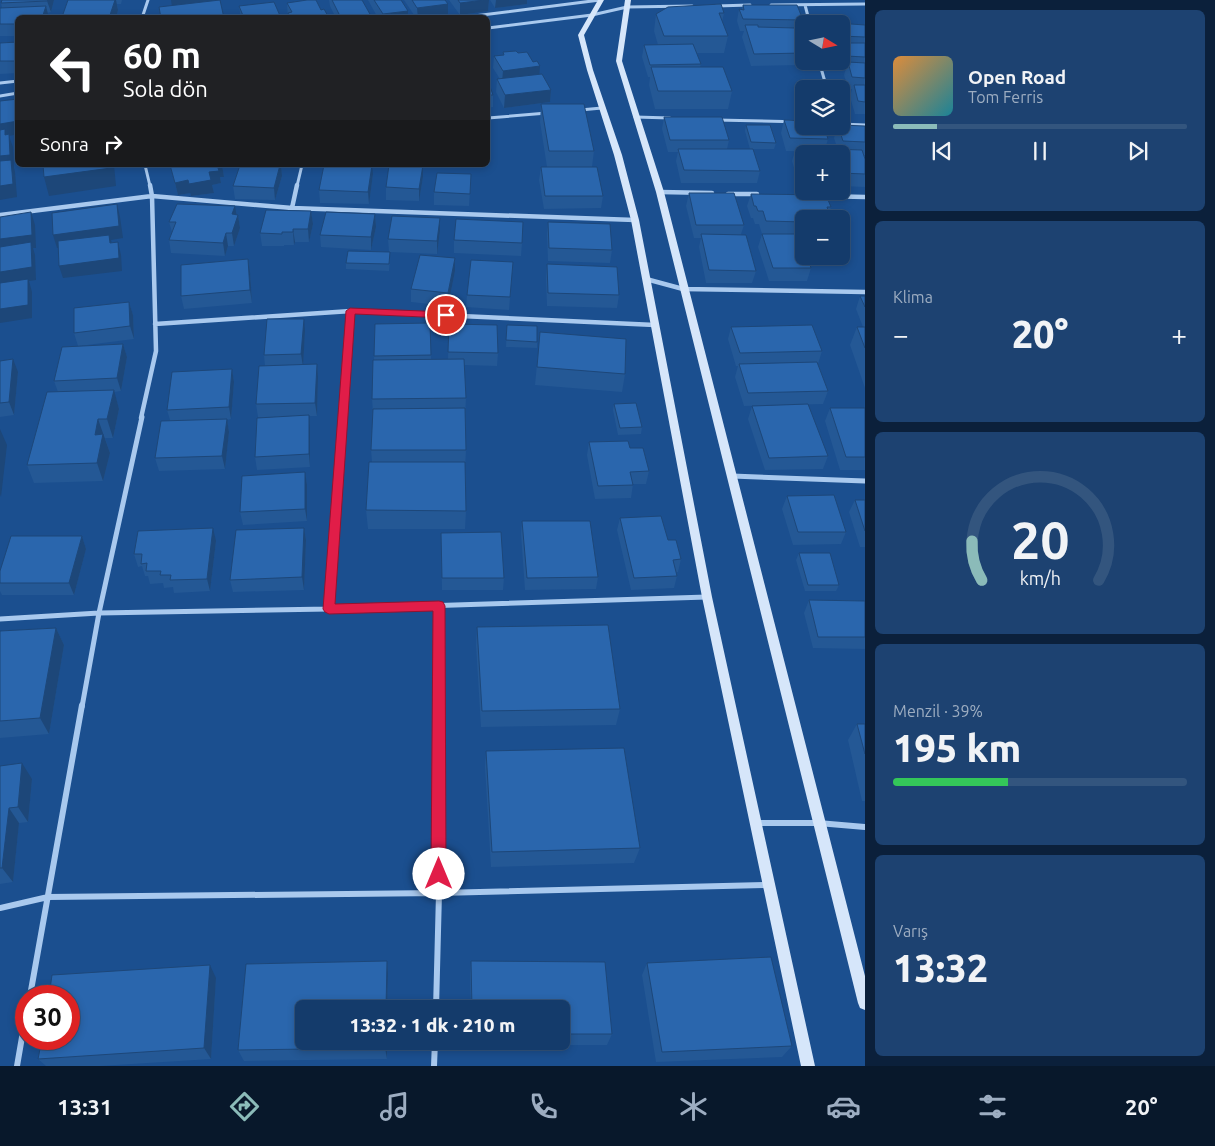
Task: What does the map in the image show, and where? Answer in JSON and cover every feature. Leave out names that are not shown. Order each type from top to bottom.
[{"type":"street","points":[[143,15],[148,0]]},
{"type":"street","points":[[601,0],[581,35],[618,155],[635,220],[707,597],[808,1066]]},
{"type":"street","points":[[482,15],[601,0]]},
{"type":"street","points":[[627,3],[619,62],[660,192],[865,1003]]},
{"type":"street","points":[[490,28],[592,15],[627,3],[696,6]]},
{"type":"street","points":[[765,5],[865,4]]},
{"type":"street","points":[[716,6],[755,5]]},
{"type":"street","points":[[805,5],[808,15]]},
{"type":"street","points":[[0,83],[15,81]]},
{"type":"street","points":[[0,96],[15,94]]},
{"type":"street","points":[[573,110],[602,108]]},
{"type":"street","points":[[490,118],[554,112]]},
{"type":"street","points":[[635,117],[675,118]]},
{"type":"street","points":[[715,120],[795,122]]},
{"type":"street","points":[[850,124],[865,125]]},
{"type":"street","points":[[32,985],[99,613],[156,351],[152,196],[145,167]]},
{"type":"street","points":[[292,208],[302,167]]},
{"type":"street","points":[[660,192],[767,195]]},
{"type":"street","points":[[0,215],[152,196],[292,208],[635,220]]},
{"type":"street","points":[[850,197],[865,197]]},
{"type":"street","points":[[646,279],[683,288],[865,292]]},
{"type":"street","points":[[155,324],[350,311],[655,325]]},
{"type":"street","points":[[329,609],[350,311]]},
{"type":"street","points":[[732,476],[865,481]]},
{"type":"street","points":[[0,619],[99,613],[329,609],[707,597]]},
{"type":"street","points":[[436,1000],[439,893],[439,606]]},
{"type":"street","points":[[756,823],[818,823],[865,827]]},
{"type":"street","points":[[0,908],[48,897],[439,893],[768,885]]},
{"type":"street","points":[[17,1066],[20,1050]]},
{"type":"street","points":[[434,1066],[435,1050]]},
{"type":"building","points":[[2,0],[48,0],[1,3]]},
{"type":"building","points":[[68,0],[115,0],[110,15],[63,15]]},
{"type":"building","points":[[220,0],[223,15],[160,15],[159,7]]},
{"type":"building","points":[[316,0],[321,10],[324,9],[327,15],[289,15],[288,13],[292,12],[287,3]]},
{"type":"building","points":[[332,0],[362,0],[370,15],[340,15]]},
{"type":"building","points":[[374,0],[401,0],[408,11],[383,14]]},
{"type":"building","points":[[412,0],[445,0],[448,4],[417,8]]},
{"type":"building","points":[[458,0],[484,0],[460,3]]},
{"type":"building","points":[[274,2],[280,15],[243,15],[239,6]]},
{"type":"building","points":[[721,4],[724,13],[719,13],[728,36],[664,36],[656,14],[668,7]]},
{"type":"building","points":[[743,5],[797,5],[801,15],[795,15],[795,20],[743,19],[739,9],[744,10]]},
{"type":"building","points":[[46,6],[43,15],[15,15],[15,24],[0,24],[0,8]]},
{"type":"building","points":[[850,24],[865,25],[865,37],[850,36]]},
{"type":"building","points":[[745,25],[795,28],[795,53],[754,54]]},
{"type":"building","points":[[15,42],[15,61],[0,61],[0,43]]},
{"type":"building","points":[[850,43],[865,43],[865,57],[850,56]]},
{"type":"building","points":[[693,44],[701,64],[650,65],[644,45]]},
{"type":"building","points":[[516,51],[518,53],[527,52],[533,62],[537,61],[540,66],[503,71],[494,56],[504,55],[503,52]]},
{"type":"building","points":[[850,62],[865,63],[865,78],[852,77]]},
{"type":"building","points":[[651,67],[723,67],[732,91],[658,91]]},
{"type":"building","points":[[542,74],[551,90],[505,95],[497,79]]},
{"type":"building","points":[[854,85],[865,85],[865,102],[858,101]]},
{"type":"building","points":[[15,99],[15,122],[0,124],[0,101]]},
{"type":"building","points":[[541,104],[584,104],[594,151],[549,151]]},
{"type":"building","points":[[664,117],[722,117],[729,140],[670,140]]},
{"type":"building","points":[[784,120],[795,121],[795,135],[827,135],[828,139],[790,138]]},
{"type":"building","points":[[746,125],[770,125],[776,143],[751,142]]},
{"type":"building","points":[[850,125],[865,126],[865,142],[843,141],[841,135],[850,135]]},
{"type":"building","points":[[5,129],[5,135],[9,134],[10,155],[0,156],[0,130]]},
{"type":"building","points":[[678,149],[753,149],[760,171],[684,170]]},
{"type":"building","points":[[850,150],[862,150],[865,159],[865,174],[850,173]]},
{"type":"building","points":[[11,160],[13,184],[0,186],[0,161]]},
{"type":"building","points":[[43,167],[111,167],[111,168],[44,177]]},
{"type":"building","points":[[171,167],[218,167],[219,171],[209,172],[211,180],[189,184],[188,180],[175,183]]},
{"type":"building","points":[[239,167],[279,167],[274,188],[233,186]]},
{"type":"building","points":[[324,167],[372,167],[368,192],[319,190]]},
{"type":"building","points":[[389,167],[423,167],[419,189],[386,187]]},
{"type":"building","points":[[541,167],[597,167],[603,196],[545,196]]},
{"type":"building","points":[[437,173],[471,174],[470,194],[434,192]]},
{"type":"building","points":[[689,193],[734,193],[744,225],[696,225]]},
{"type":"building","points":[[751,194],[795,195],[795,200],[828,200],[831,207],[827,207],[828,210],[795,210],[795,222],[766,221],[763,211],[758,211],[756,206],[754,206]]},
{"type":"building","points":[[117,204],[119,226],[53,235],[52,213]]},
{"type":"building","points":[[177,204],[235,206],[232,214],[238,215],[232,233],[226,233],[223,243],[169,240],[176,222],[169,222]]},
{"type":"building","points":[[266,210],[311,211],[308,229],[293,229],[293,232],[282,232],[282,234],[260,233]]},
{"type":"building","points":[[31,212],[32,235],[0,239],[0,217]]},
{"type":"building","points":[[326,212],[375,214],[371,237],[320,235]]},
{"type":"building","points":[[392,216],[440,218],[437,241],[388,239]]},
{"type":"building","points":[[456,219],[523,222],[522,243],[454,240]]},
{"type":"building","points":[[548,222],[610,224],[612,250],[549,248]]},
{"type":"building","points":[[701,234],[746,235],[756,271],[709,270]]},
{"type":"building","points":[[762,234],[795,234],[795,265],[810,265],[811,268],[773,268]]},
{"type":"building","points":[[109,235],[110,243],[118,242],[119,258],[59,266],[58,241]]},
{"type":"building","points":[[31,242],[32,267],[0,272],[0,247]]},
{"type":"building","points":[[348,251],[390,252],[389,264],[346,263]]},
{"type":"building","points":[[420,255],[455,258],[448,293],[411,289]]},
{"type":"building","points":[[248,259],[250,290],[181,296],[181,265]]},
{"type":"building","points":[[471,260],[513,262],[510,297],[467,295]]},
{"type":"building","points":[[547,264],[617,267],[619,295],[548,293]]},
{"type":"building","points":[[28,279],[28,305],[0,309],[0,283]]},
{"type":"building","points":[[860,296],[865,296],[865,307]]},
{"type":"building","points":[[129,302],[130,326],[74,333],[74,308]]},
{"type":"building","points":[[267,319],[304,319],[301,354],[264,355]]},
{"type":"building","points":[[430,323],[431,355],[374,356],[375,324]]},
{"type":"building","points":[[449,324],[497,325],[498,353],[448,352]]},
{"type":"building","points":[[507,325],[537,326],[537,342],[506,340]]},
{"type":"building","points":[[812,325],[822,351],[740,353],[731,327]]},
{"type":"building","points":[[857,327],[865,327],[865,348]]},
{"type":"building","points":[[540,332],[626,339],[625,374],[537,367]]},
{"type":"building","points":[[123,344],[117,378],[54,381],[62,347]]},
{"type":"building","points":[[13,359],[9,402],[0,403],[0,361]]},
{"type":"building","points":[[464,359],[466,398],[372,399],[373,360]]},
{"type":"building","points":[[817,362],[828,391],[748,393],[739,364]]},
{"type":"building","points":[[317,364],[315,403],[256,404],[259,366]]},
{"type":"building","points":[[232,369],[229,407],[167,410],[172,372]]},
{"type":"building","points":[[114,390],[107,419],[98,419],[95,435],[103,434],[97,463],[27,465],[47,392]]},
{"type":"building","points":[[636,403],[642,427],[620,428],[614,404]]},
{"type":"building","points":[[808,404],[828,456],[769,458],[752,406]]},
{"type":"building","points":[[465,408],[466,450],[371,450],[373,409]]},
{"type":"building","points":[[830,408],[865,408],[865,457],[846,457]]},
{"type":"building","points":[[309,415],[309,454],[255,457],[257,418]]},
{"type":"building","points":[[227,419],[222,456],[155,458],[161,421]]},
{"type":"building","points":[[628,441],[630,448],[643,448],[649,471],[630,472],[633,485],[598,486],[589,442]]},
{"type":"building","points":[[369,462],[465,462],[466,511],[366,510]]},
{"type":"building","points":[[305,472],[305,509],[240,512],[242,476]]},
{"type":"building","points":[[834,495],[846,532],[798,532],[787,496]]},
{"type":"building","points":[[855,500],[865,500],[865,531]]},
{"type":"building","points":[[661,516],[668,540],[676,540],[681,559],[673,560],[677,576],[634,578],[620,518]]},
{"type":"building","points":[[522,521],[590,521],[598,577],[527,578]]},
{"type":"building","points":[[213,528],[207,579],[170,580],[171,575],[160,575],[161,571],[146,571],[147,563],[141,564],[142,554],[134,554],[138,531]]},
{"type":"building","points":[[304,528],[302,577],[230,580],[236,530]]},
{"type":"building","points":[[501,532],[504,578],[442,578],[441,533]]},
{"type":"building","points":[[11,536],[82,536],[69,583],[0,583],[0,571]]},
{"type":"building","points":[[799,553],[830,553],[839,585],[808,585]]},
{"type":"building","points":[[809,600],[865,601],[865,637],[818,637]]},
{"type":"building","points":[[608,625],[620,709],[482,711],[477,627]]},
{"type":"building","points":[[56,628],[40,718],[0,721],[0,631]]},
{"type":"building","points":[[857,724],[865,724],[865,754]]},
{"type":"building","points":[[624,748],[640,848],[492,852],[486,751]]},
{"type":"building","points":[[22,763],[18,807],[9,808],[2,868],[0,868],[0,766]]},
{"type":"building","points":[[771,957],[792,1046],[662,1052],[647,963]]},
{"type":"building","points":[[387,961],[386,1000],[295,1000],[295,1049],[238,1050],[246,964]]},
{"type":"building","points":[[471,961],[605,962],[612,1034],[570,1034],[570,1000],[472,1000]]},
{"type":"building","points":[[210,965],[204,1048],[38,1059],[40,1050],[80,1050],[80,985],[51,985],[52,975]]},
{"type":"route","points":[[439,874],[439,606],[329,609],[350,311],[446,315]]}]
